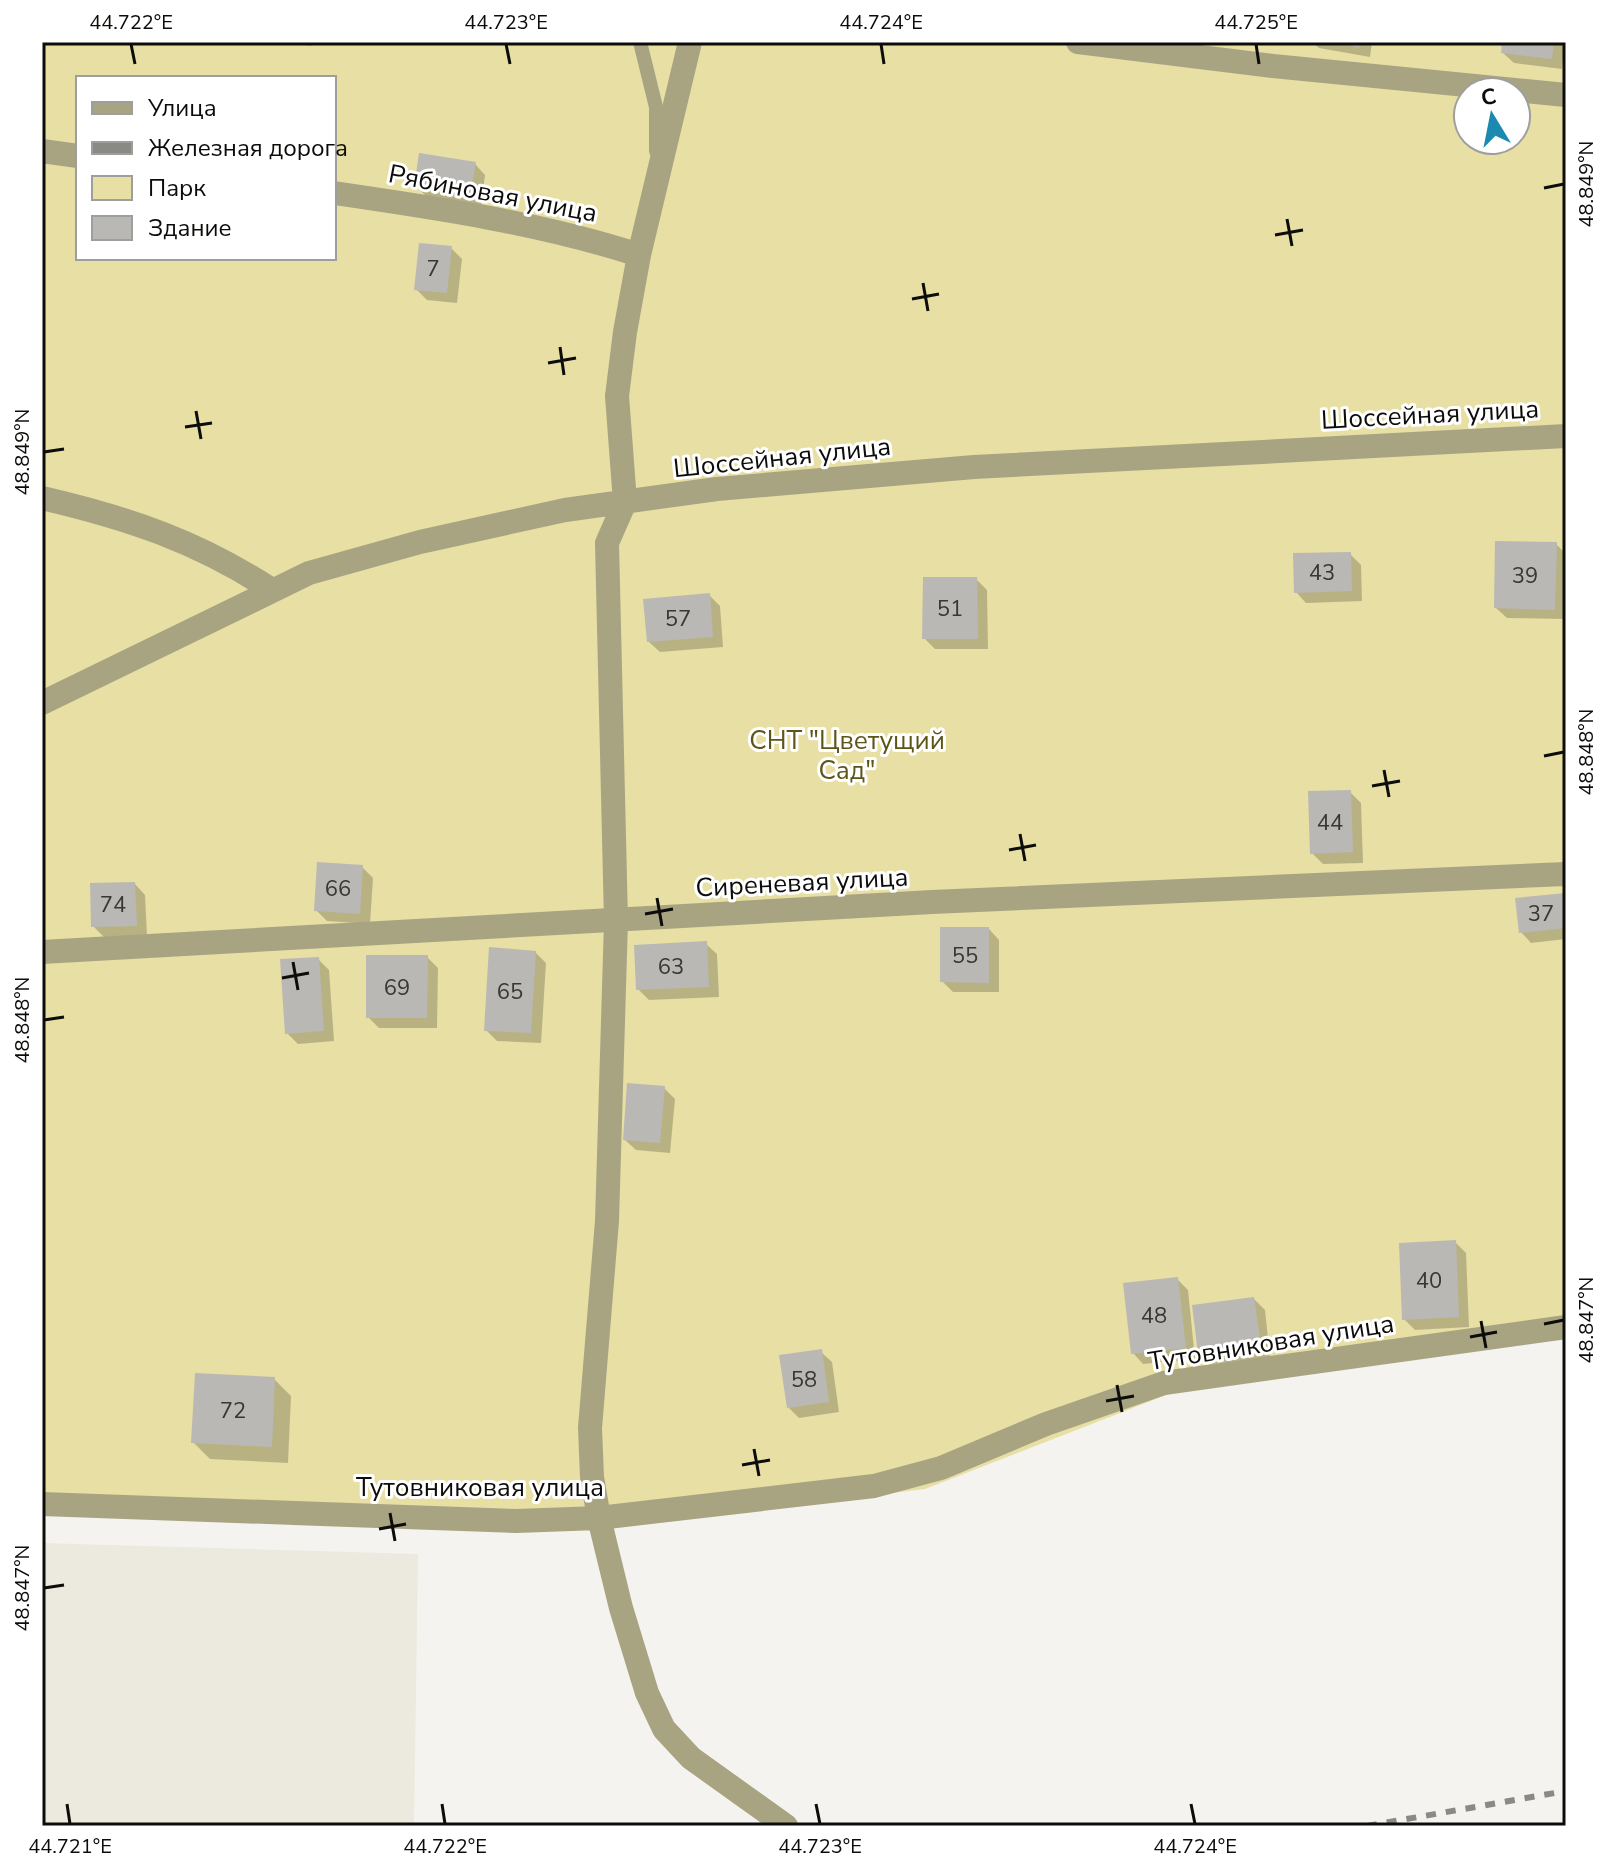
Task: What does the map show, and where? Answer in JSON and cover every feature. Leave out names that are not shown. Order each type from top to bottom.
[{"type":"street","points":[[690,42],[639,255],[617,396],[625,502],[607,543],[616,921],[607,1221],[590,1428],[592,1477],[621,1608],[647,1693],[664,1729],[691,1758],[786,1826]]},
{"type":"street","points":[[1078,42],[1273,66],[1566,95]]},
{"type":"street","points":[[42,151],[76,156]]},
{"type":"street","name":"Рябиновая улица","points":[[336,193],[580,236],[639,255]]},
{"type":"street","name":"Шоссейная улица","points":[[42,703],[309,573],[420,542],[565,510],[717,489],[974,467],[1566,436]]},
{"type":"street","points":[[42,498],[104,512],[163,532],[231,563],[272,590]]},
{"type":"street","name":"Сиреневая улица","points":[[42,952],[948,902],[1566,874]]},
{"type":"street","name":"Тутовниковая улица","points":[[42,1504],[516,1521],[599,1518],[874,1486],[941,1468],[1046,1424],[1164,1383],[1566,1327]]},
{"type":"lane","points":[[640,42],[656,107],[657,179]]},
{"type":"shaded area","points":[[42,1543],[418,1554],[414,1826],[42,1826]]},
{"type":"green space","name":"СНТ \"Цветущий Сад\"","points":[[42,42],[1566,42],[1566,1330],[1179,1390],[925,1489],[590,1530],[42,1513]]},
{"type":"building","points":[[1336,42],[1360,42],[1359,48]]},
{"type":"building","points":[[1502,42],[1554,42],[1552,59],[1501,53]]},
{"type":"building","points":[[419,153],[476,162],[470,196],[414,187]]},
{"type":"building","points":[[419,243],[452,246],[447,293],[414,290]]},
{"type":"building","points":[[1495,541],[1557,542],[1555,610],[1494,608]]},
{"type":"building","points":[[1351,552],[1352,591],[1294,593],[1293,553]]},
{"type":"building","points":[[923,577],[977,577],[978,639],[922,639]]},
{"type":"building","points":[[710,593],[713,637],[647,642],[643,599]]},
{"type":"building","points":[[1351,790],[1353,852],[1310,854],[1308,791]]},
{"type":"building","points":[[317,862],[363,865],[360,914],[314,911]]},
{"type":"building","points":[[135,882],[137,926],[91,927],[90,883]]},
{"type":"building","points":[[1566,893],[1566,928],[1519,933],[1515,898]]},
{"type":"building","points":[[940,927],[989,927],[989,983],[940,982]]},
{"type":"building","points":[[707,941],[709,987],[636,990],[634,945]]},
{"type":"building","points":[[489,947],[536,951],[531,1033],[484,1031]]},
{"type":"building","points":[[366,955],[428,955],[427,1018],[366,1018]]},
{"type":"building","points":[[319,957],[324,1031],[285,1034],[280,959]]},
{"type":"building","points":[[627,1083],[665,1086],[660,1143],[623,1140]]},
{"type":"building","points":[[1456,1240],[1459,1317],[1402,1320],[1399,1243]]},
{"type":"building","points":[[1178,1277],[1186,1348],[1131,1354],[1123,1283]]},
{"type":"building","points":[[1254,1297],[1261,1346],[1198,1354],[1192,1305]]},
{"type":"building","points":[[822,1349],[829,1402],[787,1408],[779,1355]]},
{"type":"building","points":[[195,1373],[275,1377],[272,1447],[191,1443]]},
{"type":"railway","points":[[1367,1826],[1566,1791]]}]
